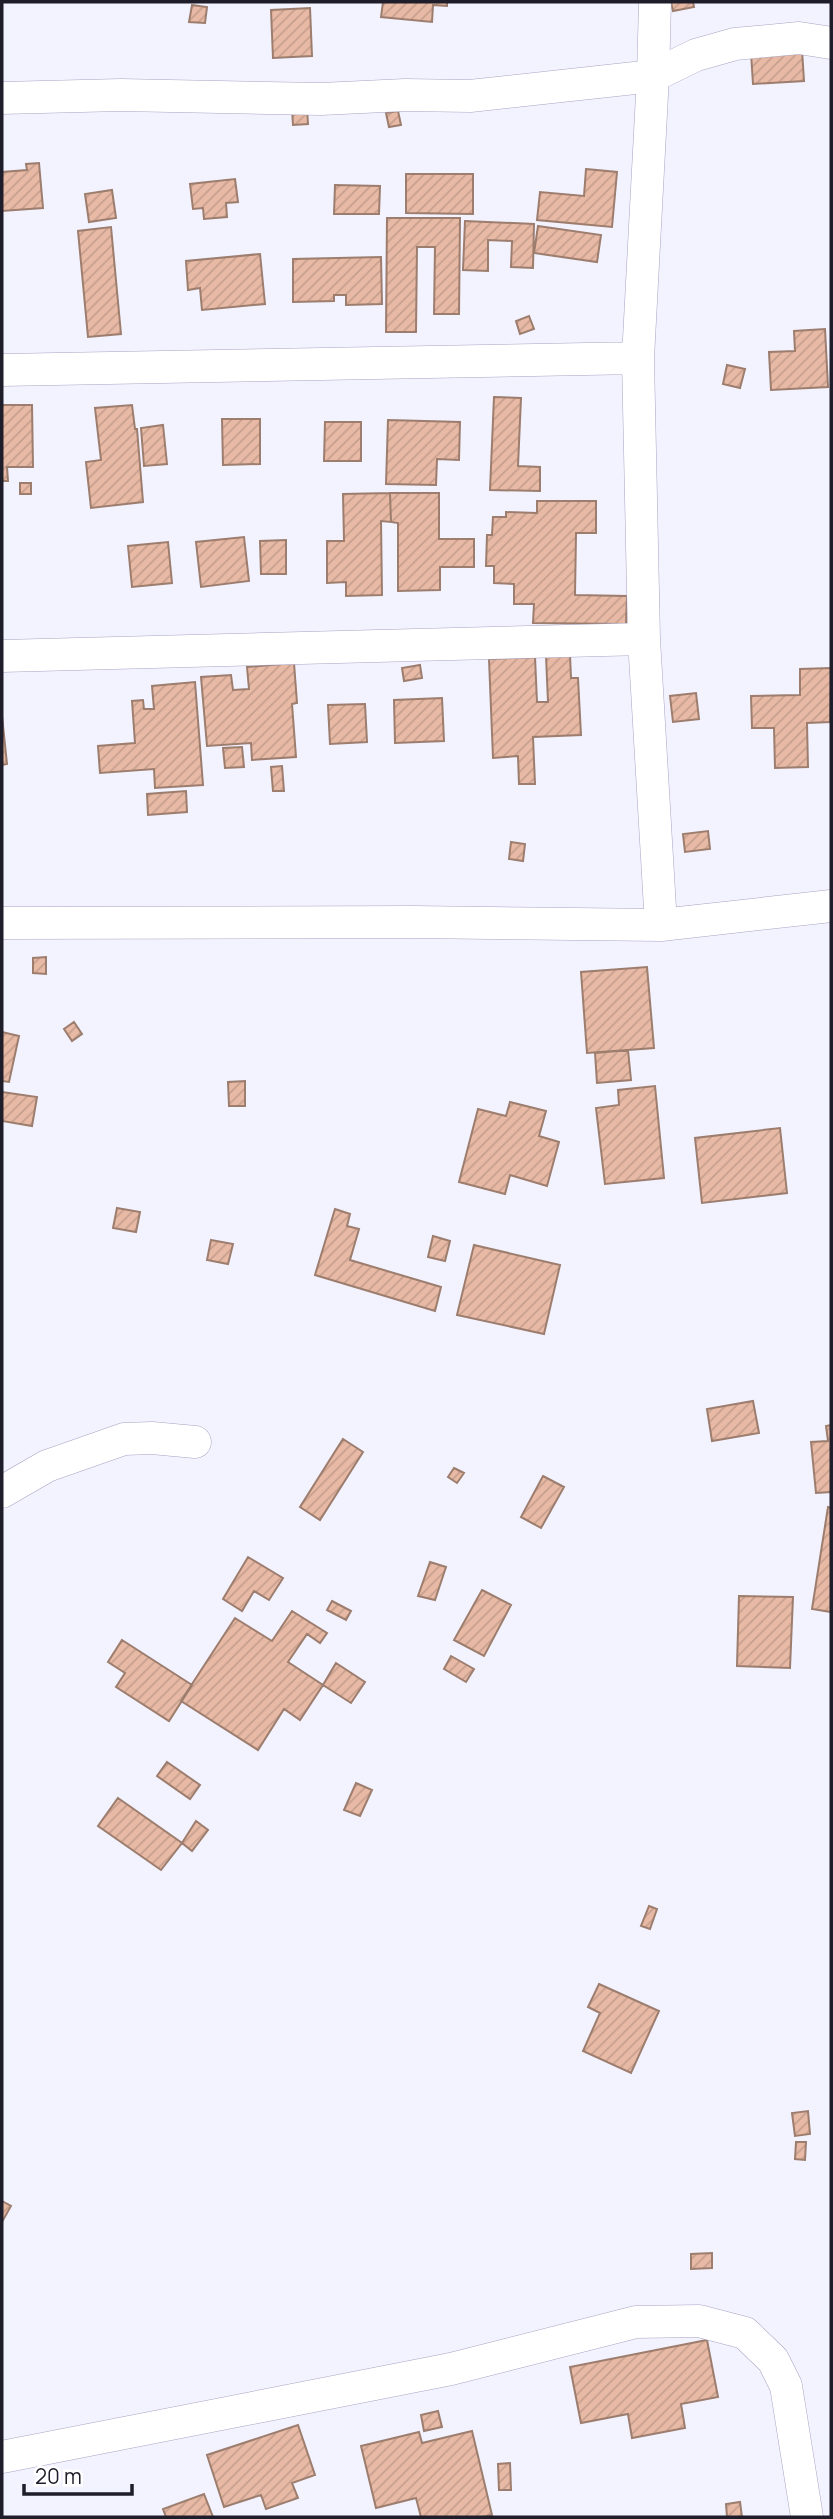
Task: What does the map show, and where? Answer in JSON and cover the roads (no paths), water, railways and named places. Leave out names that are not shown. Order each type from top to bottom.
[{"type":"street","points":[[655,2],[638,358],[644,639],[661,925]]},
{"type":"street","points":[[2,98],[121,95],[321,99],[405,95],[470,96],[653,76],[696,55],[735,44],[799,38],[831,43]]},
{"type":"street","points":[[2,370],[638,358]]},
{"type":"street","points":[[2,656],[644,639]]},
{"type":"street","points":[[2,923],[414,922],[661,925],[831,906]]},
{"type":"street","points":[[2,1492],[47,1466],[124,1439],[152,1438],[195,1442]]},
{"type":"street","points":[[2,2457],[451,2369],[636,2322],[699,2321],[745,2333],[773,2360],[786,2386],[807,2517]]}]
